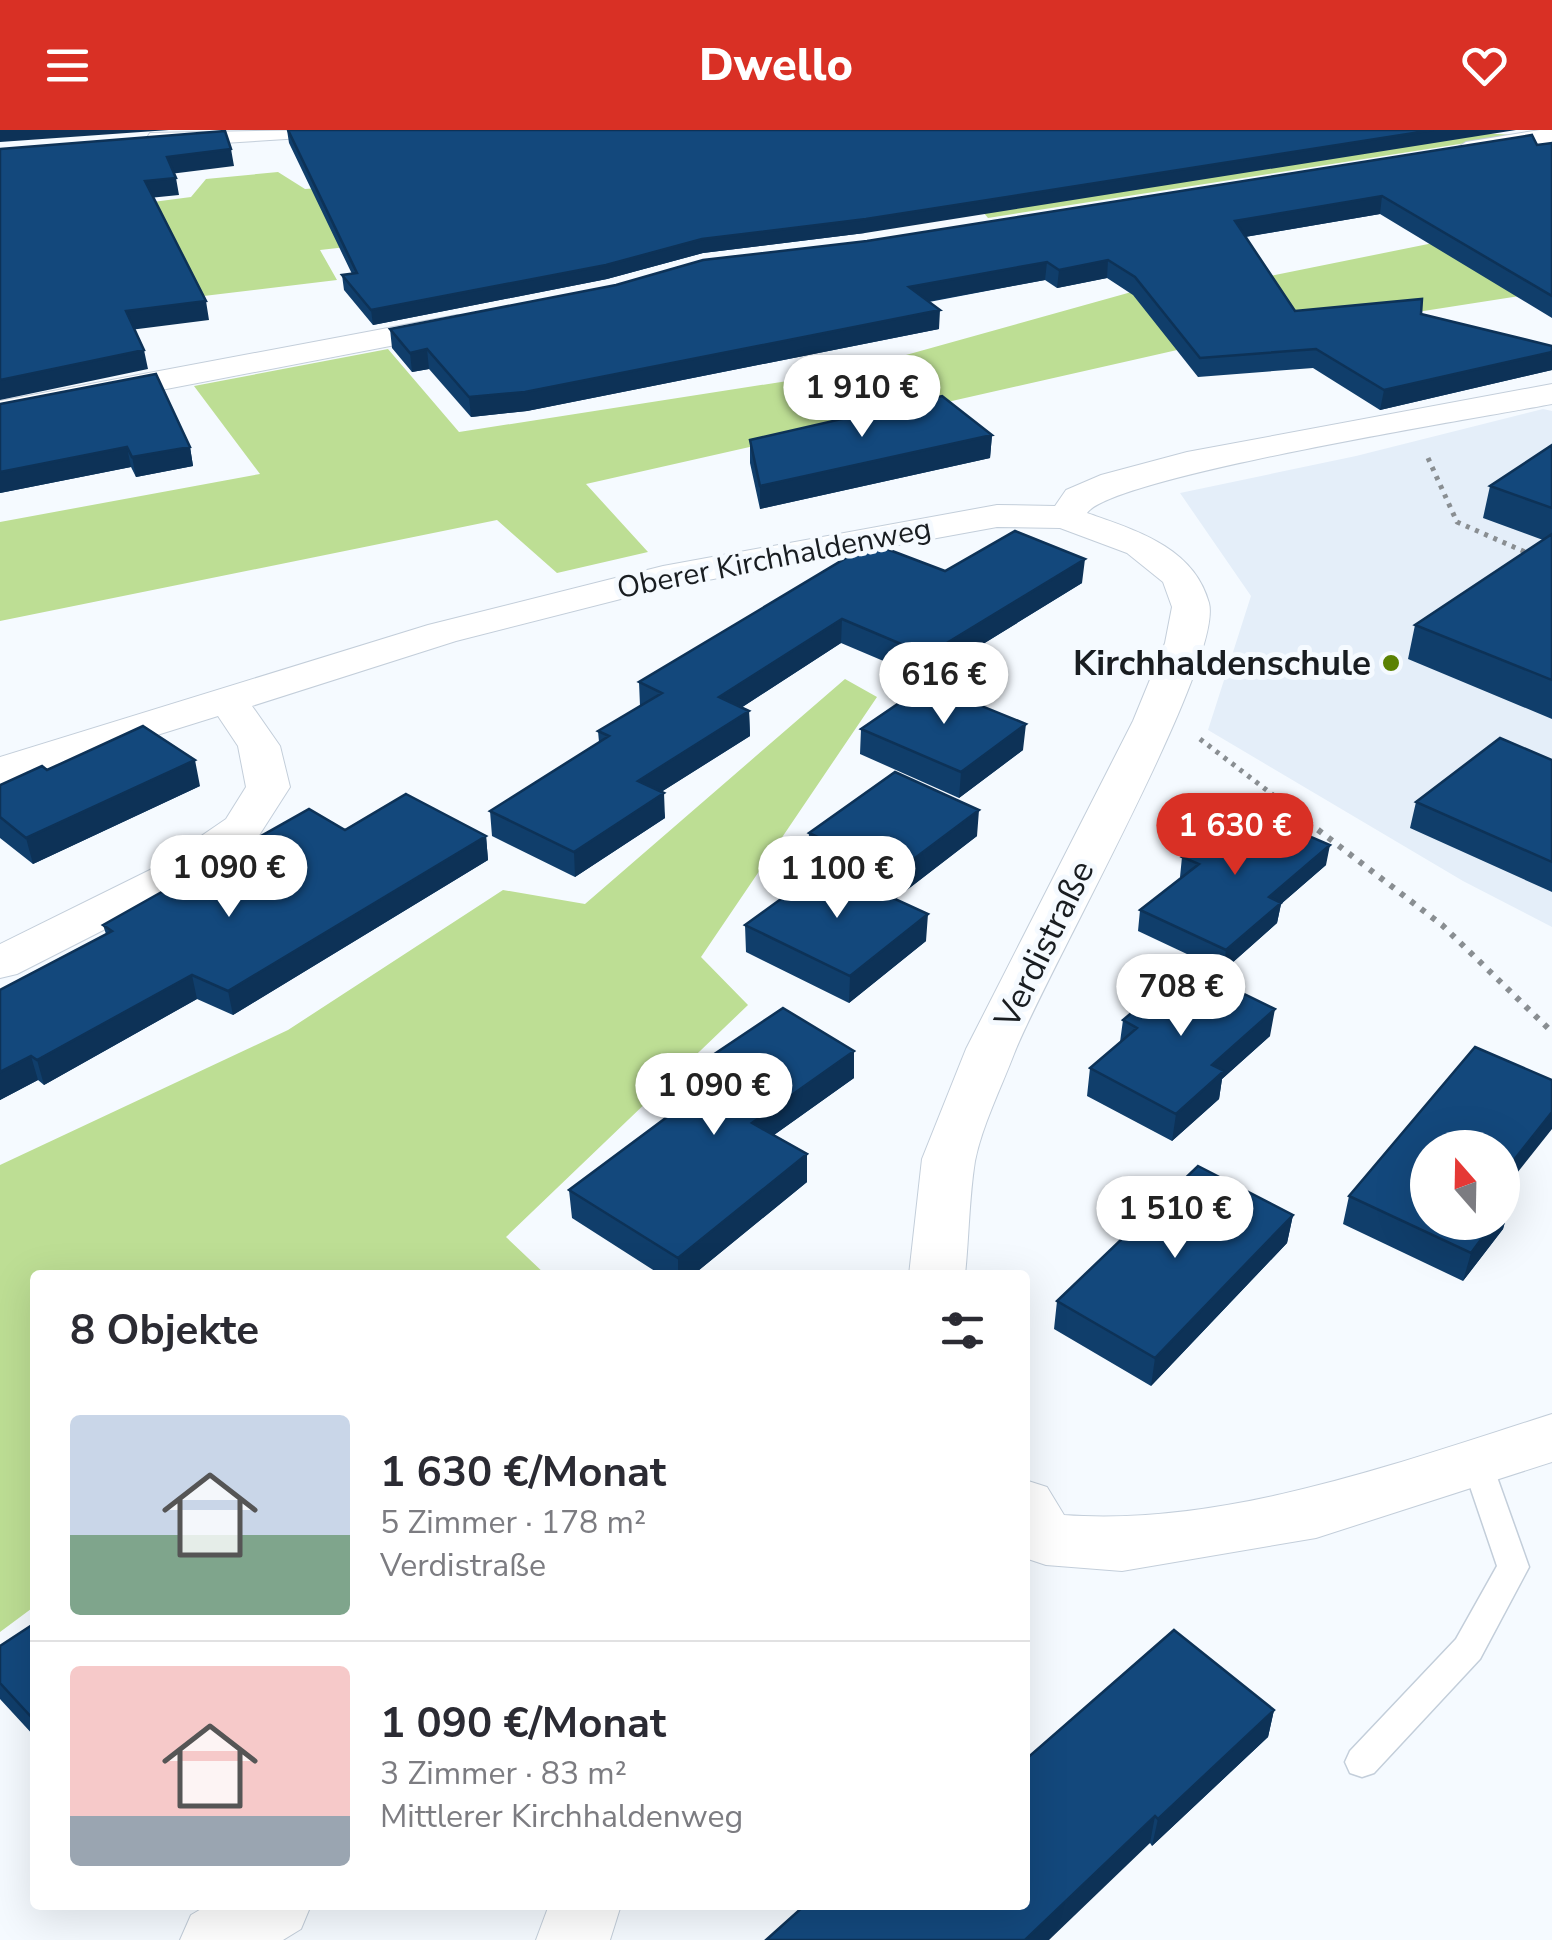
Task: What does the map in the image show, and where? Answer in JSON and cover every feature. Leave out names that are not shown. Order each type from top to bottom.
[{"type":"street","points":[[140,140],[302,130]]},
{"type":"street","points":[[1440,154],[1552,136]]},
{"type":"street","points":[[0,411],[483,318]]},
{"type":"street","points":[[1065,517],[1079,498],[1114,483],[1187,464],[1552,394]]},
{"type":"street","name":"Oberer Kirchhaldenweg","points":[[0,770],[442,634],[664,577],[929,526],[997,516],[1065,517]]},
{"type":"street","name":"Verdistraße","points":[[938,1270],[949,1159],[992,1049],[1154,721],[1184,642],[1191,607],[1180,576],[1140,545],[1065,517]]},
{"type":"street","points":[[0,963],[172,877],[242,828],[268,787],[259,746],[229,702]]},
{"type":"street","points":[[1032,1531],[1122,1545],[1316,1513],[1552,1438]]},
{"type":"street","points":[[217,1940],[266,1910]]},
{"type":"street","points":[[574,1940],[583,1910]]},
{"type":"lane","points":[[1362,1762],[1468,1649],[1513,1567],[1478,1464]]},
{"type":"path","points":[[1379,427],[1428,456],[1456,522],[1542,560]]},
{"type":"path","points":[[1228,760],[1442,924],[1552,1032]]},
{"type":"shaded area","name":"Kirchhaldenschule","points":[[1543,409],[1552,411],[1552,927],[1463,881],[1208,730],[1251,596],[1180,493],[1356,456]]},
{"type":"green space","points":[[1416,130],[1517,135],[988,218],[955,178],[320,250],[337,280],[120,306],[0,222],[191,197],[206,179],[278,172],[305,189]]},
{"type":"green space","points":[[1552,219],[1552,291],[1186,348],[586,484],[648,552],[557,573],[497,520],[0,621],[0,522],[260,474],[194,386],[388,349],[459,432],[845,372],[1178,279],[1270,276]]},
{"type":"green space","points":[[845,679],[877,697],[701,957],[748,1005],[506,1237],[541,1270],[30,1270],[30,1610],[0,1632],[0,1165],[288,1030],[503,890],[585,904]]},
{"type":"building","points":[[288,130],[1433,130],[866,219],[702,239],[606,265],[371,310],[342,275],[357,273]]},
{"type":"building","points":[[225,131],[231,149],[167,157],[176,178],[145,181],[206,301],[126,311],[144,350],[0,380],[0,149]]},
{"type":"building","points":[[1532,135],[1537,145],[1552,143],[1552,296],[1382,196],[1235,221],[1295,311],[1422,299],[1421,314],[1552,346],[1552,352],[1384,390],[1316,349],[1200,358],[1135,277],[1108,260],[1059,270],[1047,262],[909,287],[940,310],[525,392],[469,397],[427,349],[410,353],[390,329],[616,285],[703,260],[867,241]]},
{"type":"building","points":[[156,374],[190,447],[132,457],[127,447],[0,472],[0,404]]},
{"type":"building","points":[[942,396],[992,435],[760,486],[750,440]]},
{"type":"building","points":[[1552,445],[1552,508],[1490,486]]},
{"type":"building","points":[[1015,531],[1085,559],[927,655],[842,619],[719,697],[749,711],[638,781],[664,793],[574,852],[490,811],[609,736],[598,731],[662,693],[639,682],[871,543],[945,571]]},
{"type":"building","points":[[1552,534],[1552,680],[1415,625]]},
{"type":"building","points":[[927,684],[1026,724],[961,772],[861,729]]},
{"type":"building","points":[[143,726],[195,760],[26,838],[0,817],[0,785],[42,766],[47,770]]},
{"type":"building","points":[[1500,738],[1552,760],[1552,862],[1416,802]]},
{"type":"building","points":[[895,772],[979,810],[895,873],[809,833]]},
{"type":"building","points":[[406,794],[486,836],[228,991],[192,975],[37,1060],[31,1056],[0,1072],[0,990],[112,931],[103,925],[309,809],[345,830]]},
{"type":"building","points":[[1243,808],[1330,845],[1269,897],[1281,903],[1226,950],[1140,910],[1199,864],[1182,857]]},
{"type":"building","points":[[825,867],[928,914],[850,976],[745,925]]},
{"type":"building","points":[[1187,966],[1275,1009],[1212,1065],[1224,1071],[1176,1114],[1090,1068],[1137,1028],[1123,1020]]},
{"type":"building","points":[[783,1008],[854,1051],[752,1123],[807,1154],[678,1258],[569,1190],[710,1085],[689,1071]]},
{"type":"building","points":[[1475,1047],[1552,1080],[1552,1112],[1520,1152],[1520,1130],[1410,1130],[1410,1224],[1349,1196]]},
{"type":"building","points":[[1198,1166],[1293,1215],[1155,1358],[1057,1301]]},
{"type":"building","points":[[1443,1240],[1481,1240],[1471,1253]]},
{"type":"building","points":[[30,1626],[30,1716],[0,1683],[0,1646]]},
{"type":"building","points":[[1174,1630],[1274,1710],[1025,1940],[766,1940],[799,1910],[1030,1910],[1030,1756]]},
{"type":"place","name":"Kirchhaldenschule","points":[[1391,663]]}]
